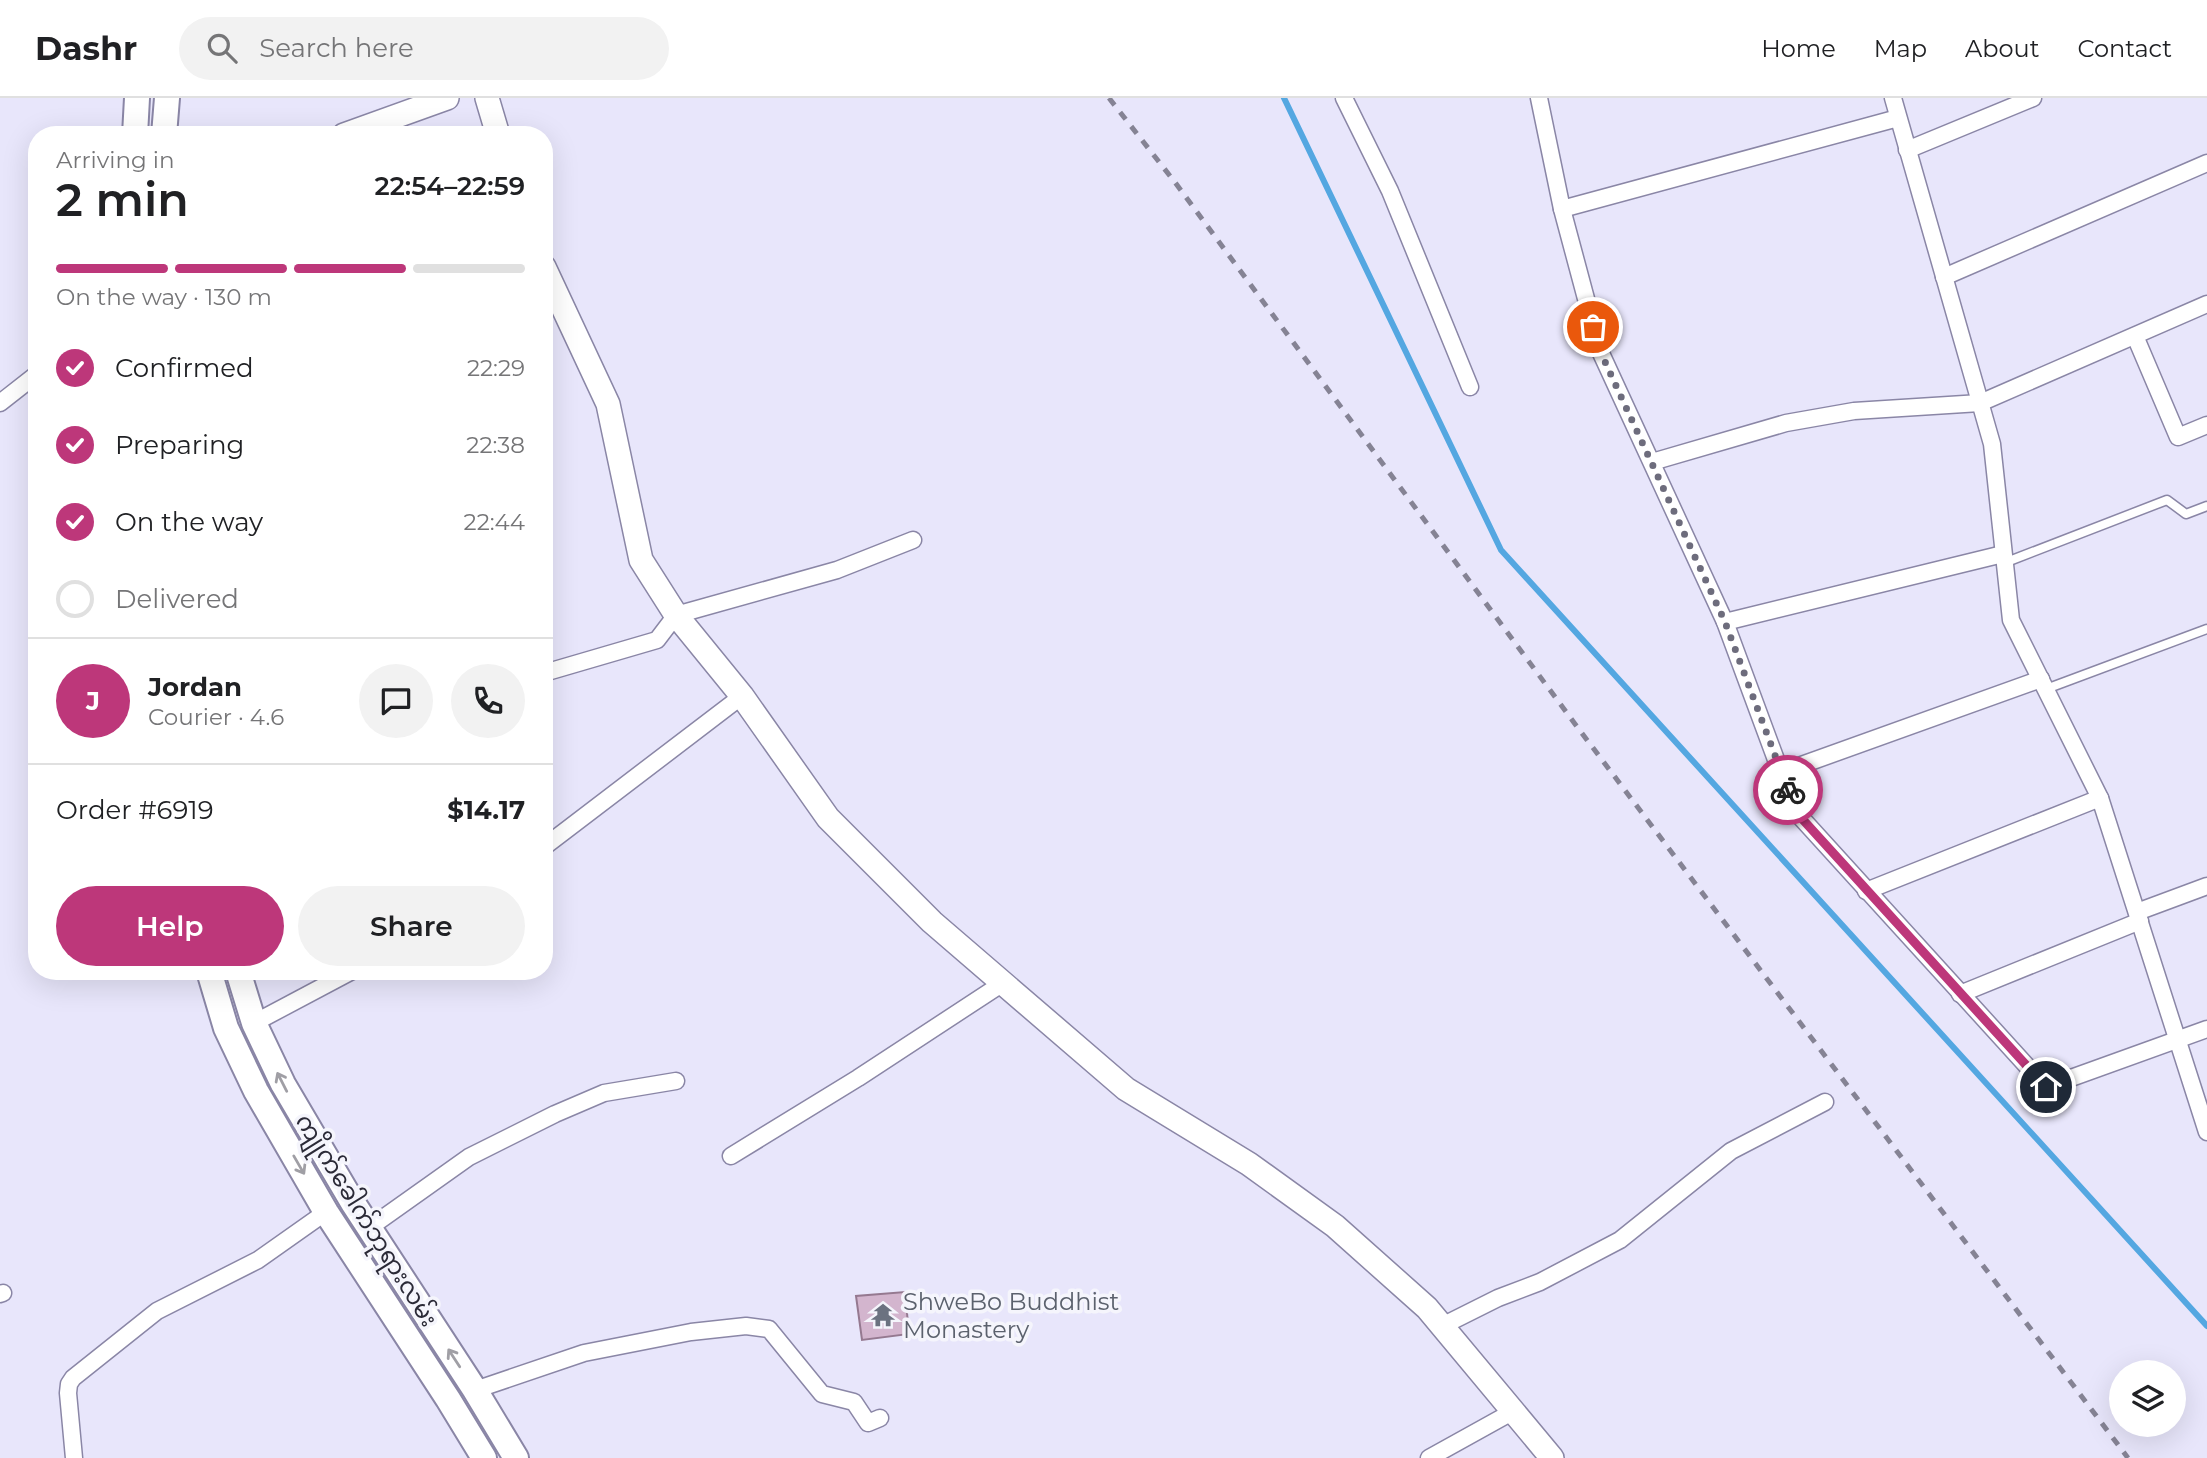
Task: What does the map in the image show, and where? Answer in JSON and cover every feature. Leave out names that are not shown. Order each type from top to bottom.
[{"type":"main road","points":[[135,126],[137,98]]},
{"type":"main road","points":[[165,126],[167,98]]},
{"type":"main road","name":"ကျိုက်ခေါက်ဘုရားလမ်း","points":[[212,980],[226,1028],[256,1091],[326,1212],[484,1458]]},
{"type":"main road","name":"ကျိုက်ခေါက်ဘုရားလမ်း","points":[[241,980],[254,1023],[283,1084],[369,1228],[516,1458]]},
{"type":"street","points":[[369,126],[447,98]]},
{"type":"street","points":[[487,98],[495,126]]},
{"type":"street","points":[[1344,98],[1390,191],[1470,387]]},
{"type":"street","points":[[1539,98],[1562,209],[1600,351],[1725,622],[1795,811],[2046,1087],[2207,1029]]},
{"type":"street","points":[[1893,98],[1992,444],[2011,620],[2100,798],[2207,1132]]},
{"type":"street","points":[[1907,149],[2033,98]]},
{"type":"street","points":[[1562,209],[1898,118]]},
{"type":"street","points":[[1944,277],[2207,163]]},
{"type":"street","points":[[553,286],[608,404],[641,560],[676,615],[742,696],[828,818],[932,922],[1126,1089],[1249,1164],[1335,1226],[1427,1308],[1552,1458]]},
{"type":"street","points":[[1652,463],[1786,423],[1854,411],[1980,403],[2207,304]]},
{"type":"street","points":[[2134,336],[2178,437],[2207,425]]},
{"type":"street","points":[[2,397],[28,380]]},
{"type":"street","points":[[553,670],[657,640],[676,615],[836,570],[914,540]]},
{"type":"street","points":[[1725,622],[2003,559]]},
{"type":"street","points":[[1782,772],[2044,684]]},
{"type":"street","points":[[553,840],[742,696]]},
{"type":"street","points":[[1866,891],[2100,798]]},
{"type":"street","points":[[1960,994],[2207,886]]},
{"type":"street","points":[[254,1023],[335,980]]},
{"type":"street","points":[[732,1156],[859,1078],[1003,983]]},
{"type":"street","points":[[369,1228],[469,1157],[555,1114],[604,1093],[676,1081]]},
{"type":"street","points":[[1441,1326],[1498,1298],[1540,1282],[1620,1240],[1731,1151],[1825,1102]]},
{"type":"street","points":[[74,1458],[68,1392],[69,1384],[74,1378],[157,1311],[258,1260],[326,1212]]},
{"type":"street","points":[[474,1390],[583,1353],[691,1332],[746,1326],[769,1329],[821,1394],[854,1402],[868,1423],[880,1418]]},
{"type":"street","points":[[1429,1458],[1512,1412]]},
{"type":"lane","points":[[2003,559],[2167,500],[2186,514],[2207,506]]},
{"type":"lane","points":[[2044,684],[2207,629]]},
{"type":"building","name":"ShweBo Buddhist Monastery","points":[[905,1292],[909,1334],[862,1340],[856,1296]]},
{"type":"waterway","points":[[1284,98],[1501,550],[2207,1326]]},
{"type":"railway","points":[[1109,98],[1174,181],[1575,724],[2128,1458]]},
{"type":"way so far","points":[[1593,327],[1600,351],[1725,622],[1788,790]]},
{"type":"place","name":"ShweBo Buddhist Monastery","points":[[883,1315]]},
{"type":"route","points":[[1788,790],[1795,811],[2046,1087]]}]
